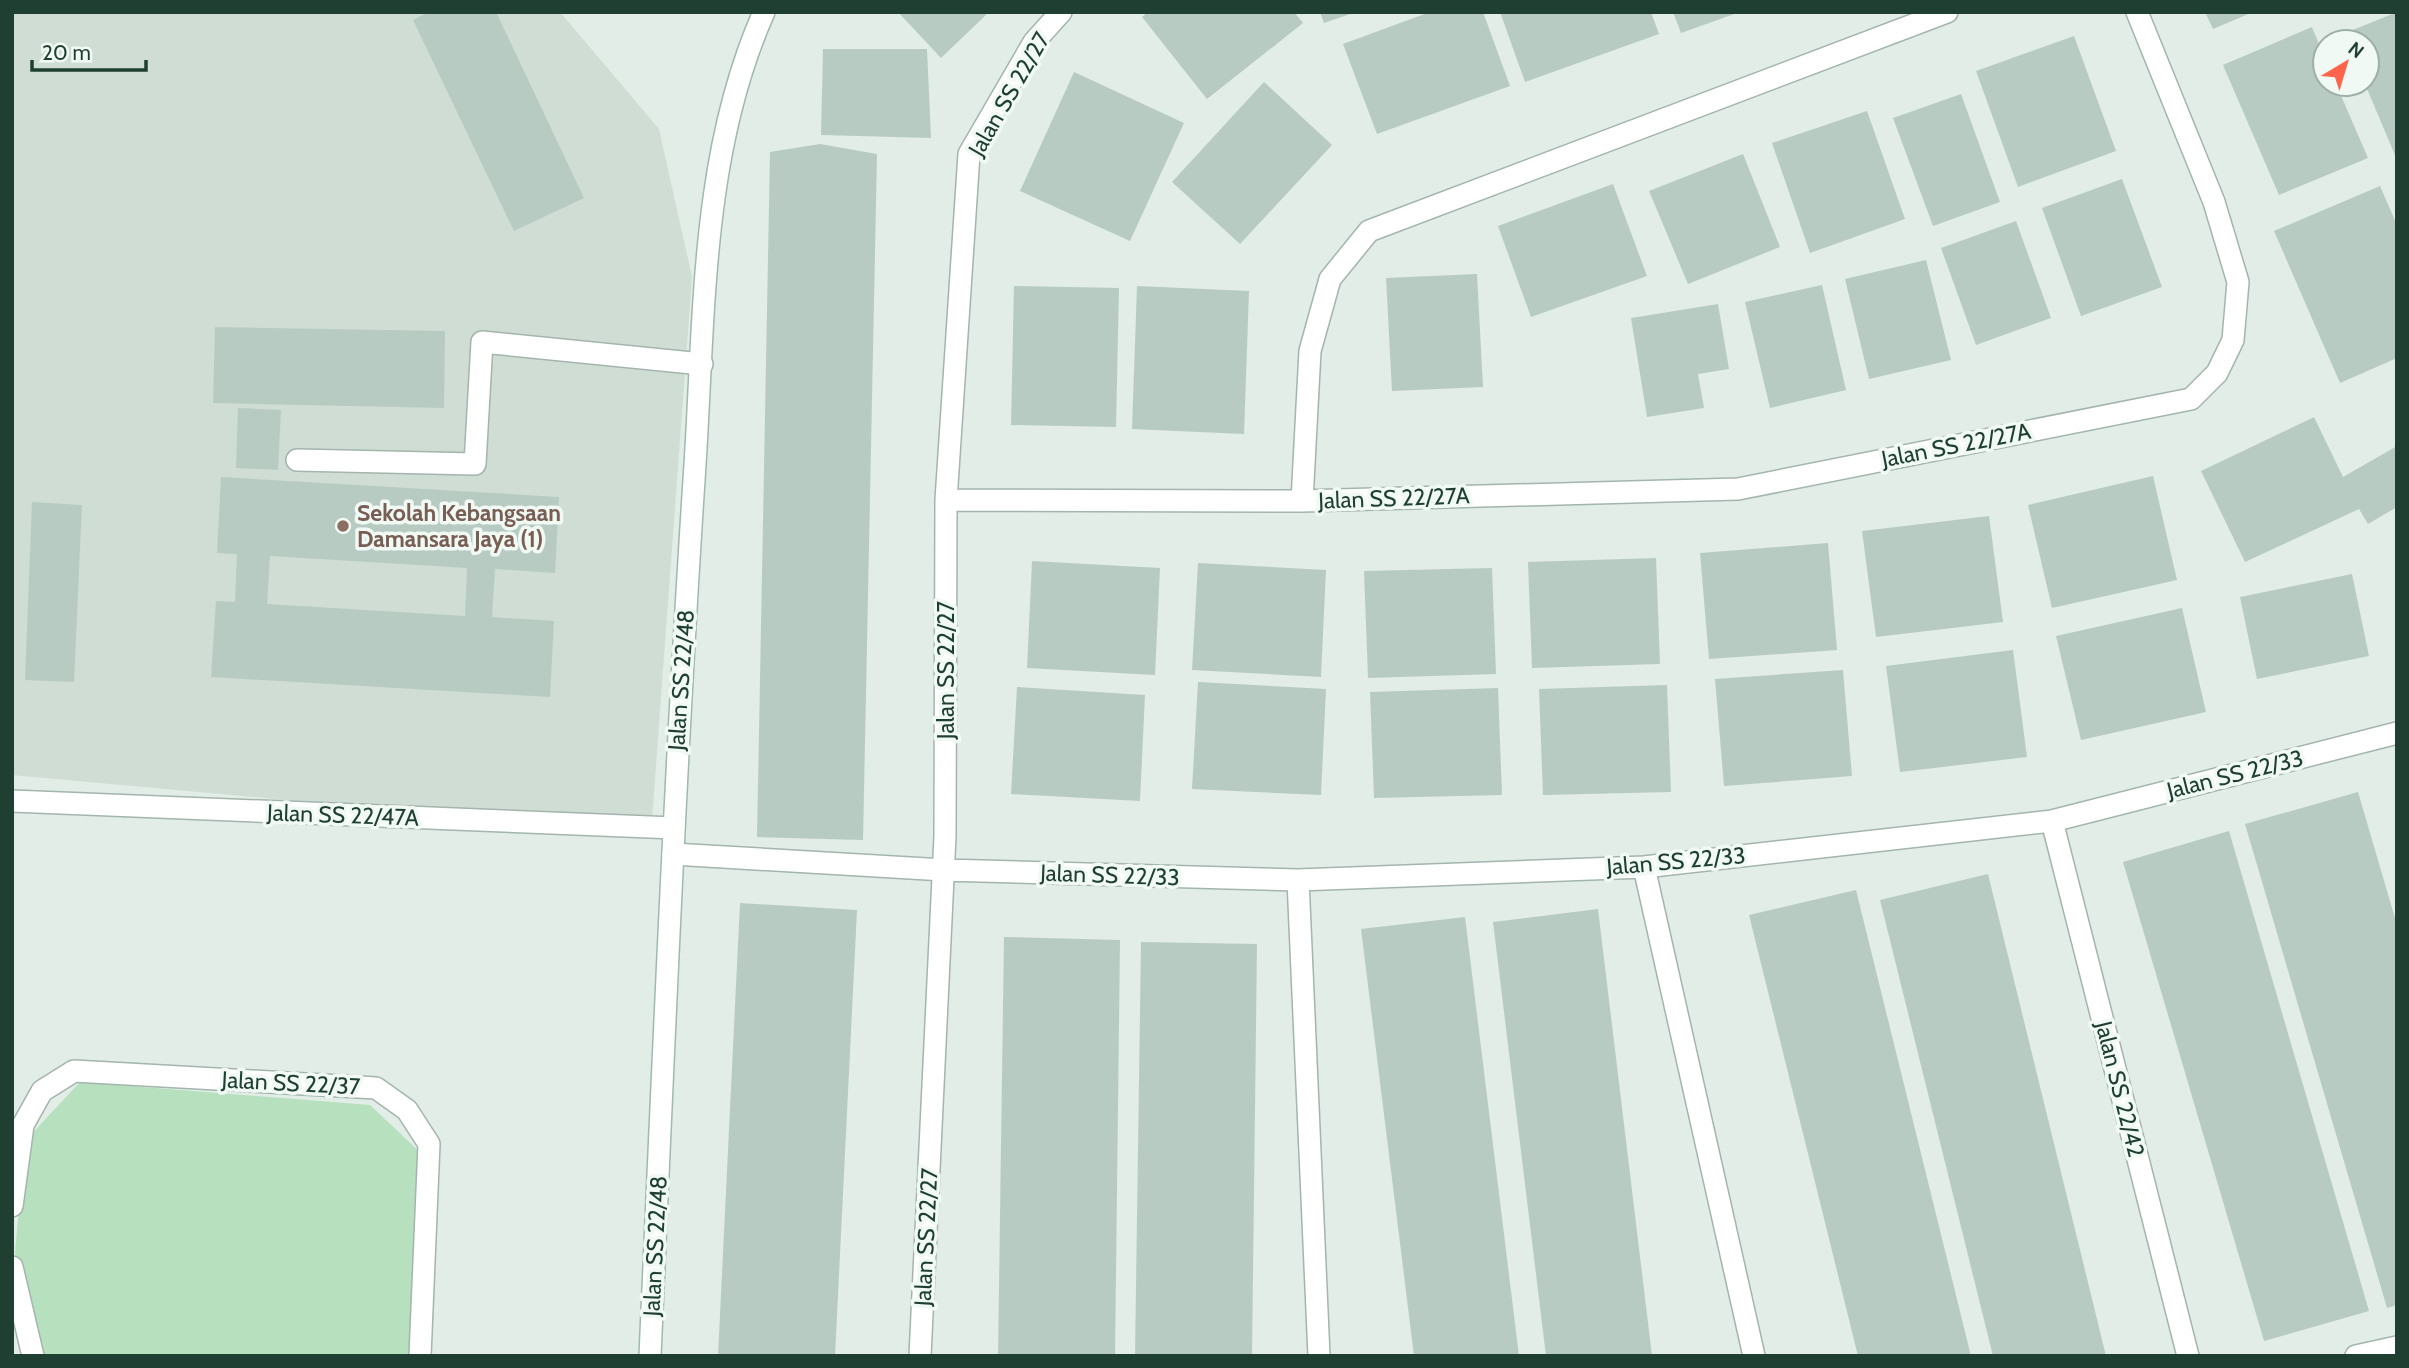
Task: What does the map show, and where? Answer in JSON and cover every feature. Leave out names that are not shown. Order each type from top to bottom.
[{"type":"street","name":"Jalan SS 22/48","points":[[650,1356],[676,747],[707,268],[716,190],[731,102],[764,12]]},
{"type":"street","name":"Jalan SS 22/27","points":[[920,1356],[944,870],[946,500],[970,154],[1034,42],[1061,12]]},
{"type":"street","name":"Jalan SS 22/27A","points":[[1302,501],[1310,351],[1329,279],[1369,231],[1947,12]]},
{"type":"street","name":"Jalan SS 22/27A","points":[[946,500],[1302,501],[1738,489],[2190,398],[2217,373],[2233,340],[2238,282],[2214,202],[2137,12]]},
{"type":"street","points":[[297,460],[475,464],[482,342],[702,364]]},
{"type":"street","name":"Jalan SS 22/33","points":[[673,855],[944,870],[1298,880],[1644,867],[2052,821],[2397,733]]},
{"type":"street","name":"Jalan SS 22/47A","points":[[12,801],[674,828]]},
{"type":"street","name":"Jalan SS 22/42","points":[[2052,821],[2188,1356]]},
{"type":"street","points":[[1644,867],[1754,1356]]},
{"type":"street","points":[[1298,880],[1319,1356]]},
{"type":"street","name":"Jalan SS 22/37","points":[[12,1206],[23,1125],[42,1091],[74,1071],[376,1088],[407,1110],[429,1144],[420,1356]]},
{"type":"street","points":[[12,1267],[33,1356]]},
{"type":"street","points":[[2356,1356],[2397,1347]]},
{"type":"shaded area","name":"Sekolah Kebangsaan Damansara Jaya (1)","points":[[12,12],[560,12],[659,129],[692,277],[651,833],[12,775]]},
{"type":"green space","points":[[80,1082],[370,1105],[424,1156],[417,1356],[40,1356],[15,1253],[25,1141]]},
{"type":"building","points":[[429,12],[496,12],[584,198],[514,231],[413,20]]},
{"type":"building","points":[[898,12],[989,12],[941,58]]},
{"type":"building","points":[[1148,12],[1294,12],[1303,23],[1207,99],[1142,17]]},
{"type":"building","points":[[1320,12],[1353,12],[1353,13],[1324,23]]},
{"type":"building","points":[[1430,12],[1483,12],[1510,86],[1377,134],[1343,44]]},
{"type":"building","points":[[1500,12],[1651,12],[1659,34],[1525,82]]},
{"type":"building","points":[[1673,12],[1737,12],[1737,13],[1681,33]]},
{"type":"building","points":[[2205,12],[2253,12],[2213,29]]},
{"type":"building","points":[[2397,12],[2397,160],[2371,98],[2381,98],[2381,28],[2358,28]]},
{"type":"building","points":[[2312,27],[2311,98],[2342,98],[2368,158],[2279,195],[2223,65]]},
{"type":"building","points":[[2074,36],[2116,151],[2018,187],[1976,71]]},
{"type":"building","points":[[823,49],[927,49],[931,138],[821,135]]},
{"type":"building","points":[[1074,72],[1184,123],[1130,241],[1020,191]]},
{"type":"building","points":[[1264,82],[1332,145],[1240,244],[1172,182]]},
{"type":"building","points":[[1961,94],[2000,202],[1933,226],[1893,118]]},
{"type":"building","points":[[1867,111],[1905,219],[1810,253],[1772,143]]},
{"type":"building","points":[[820,144],[877,154],[863,840],[757,837],[770,152]]},
{"type":"building","points":[[1743,154],[1780,247],[1688,284],[1649,191]]},
{"type":"building","points":[[2122,179],[2162,287],[2081,316],[2042,208]]},
{"type":"building","points":[[1613,184],[1647,276],[1531,317],[1498,226]]},
{"type":"building","points":[[2380,186],[2397,225],[2397,358],[2340,383],[2274,231]]},
{"type":"building","points":[[2016,221],[2051,318],[1976,345],[1941,248]]},
{"type":"building","points":[[1926,260],[1951,360],[1869,379],[1845,279]]},
{"type":"building","points":[[1477,274],[1483,387],[1392,391],[1386,278]]},
{"type":"building","points":[[1822,285],[1846,390],[1770,408],[1745,302]]},
{"type":"building","points":[[1014,286],[1119,288],[1116,427],[1011,425]]},
{"type":"building","points":[[1137,286],[1249,291],[1244,434],[1132,429]]},
{"type":"building","points":[[1718,304],[1729,369],[1698,374],[1704,408],[1647,417],[1631,318]]},
{"type":"building","points":[[215,327],[445,331],[444,408],[213,403]]},
{"type":"building","points":[[238,408],[281,410],[278,470],[236,468]]},
{"type":"building","points":[[2314,417],[2343,477],[2397,446],[2397,507],[2368,524],[2359,509],[2245,562],[2201,471]]},
{"type":"building","points":[[2153,476],[2177,580],[2052,608],[2028,505]]},
{"type":"building","points":[[221,477],[559,497],[555,573],[495,569],[492,617],[554,621],[550,697],[211,677],[216,601],[235,602],[237,554],[217,553]],"holes":[[[270,556],[467,568],[465,616],[267,604]]]},
{"type":"building","points":[[32,502],[82,505],[74,682],[25,680]]},
{"type":"building","points":[[1989,516],[2003,622],[1876,637],[1862,531]]},
{"type":"building","points":[[1828,543],[1837,650],[1709,659],[1700,553]]},
{"type":"building","points":[[1656,558],[1660,664],[1532,668],[1528,562]]},
{"type":"building","points":[[1032,561],[1160,568],[1155,675],[1027,668]]},
{"type":"building","points":[[1198,563],[1326,570],[1321,677],[1192,670]]},
{"type":"building","points":[[1492,568],[1496,674],[1368,678],[1364,571]]},
{"type":"building","points":[[2352,574],[2369,656],[2257,679],[2240,597]]},
{"type":"building","points":[[2182,608],[2206,712],[2081,740],[2056,636]]},
{"type":"building","points":[[2013,650],[2027,757],[1900,772],[1886,666]]},
{"type":"building","points":[[1843,670],[1852,776],[1724,786],[1715,679]]},
{"type":"building","points":[[1198,682],[1326,689],[1321,795],[1192,789]]},
{"type":"building","points":[[1667,685],[1671,792],[1543,795],[1539,689]]},
{"type":"building","points":[[1017,687],[1145,695],[1140,801],[1011,794]]},
{"type":"building","points":[[1498,688],[1502,795],[1374,798],[1370,692]]},
{"type":"building","points":[[2358,792],[2397,925],[2397,1305],[2387,1308],[2245,824]]},
{"type":"building","points":[[2229,831],[2369,1311],[2264,1341],[2123,862]]},
{"type":"building","points":[[1988,874],[2106,1356],[1993,1356],[1880,900]]},
{"type":"building","points":[[1856,890],[1971,1356],[1858,1356],[1749,915]]},
{"type":"building","points":[[740,903],[857,910],[835,1356],[718,1356]]},
{"type":"building","points":[[1598,909],[1652,1356],[1546,1356],[1493,922]]},
{"type":"building","points":[[1465,917],[1519,1356],[1414,1356],[1361,929]]},
{"type":"building","points":[[1004,937],[1120,940],[1115,1356],[998,1356]]},
{"type":"building","points":[[1141,942],[1257,944],[1252,1356],[1135,1356]]},
{"type":"place","name":"Sekolah Kebangsaan Damansara Jaya (1)","points":[[343,526]]}]
